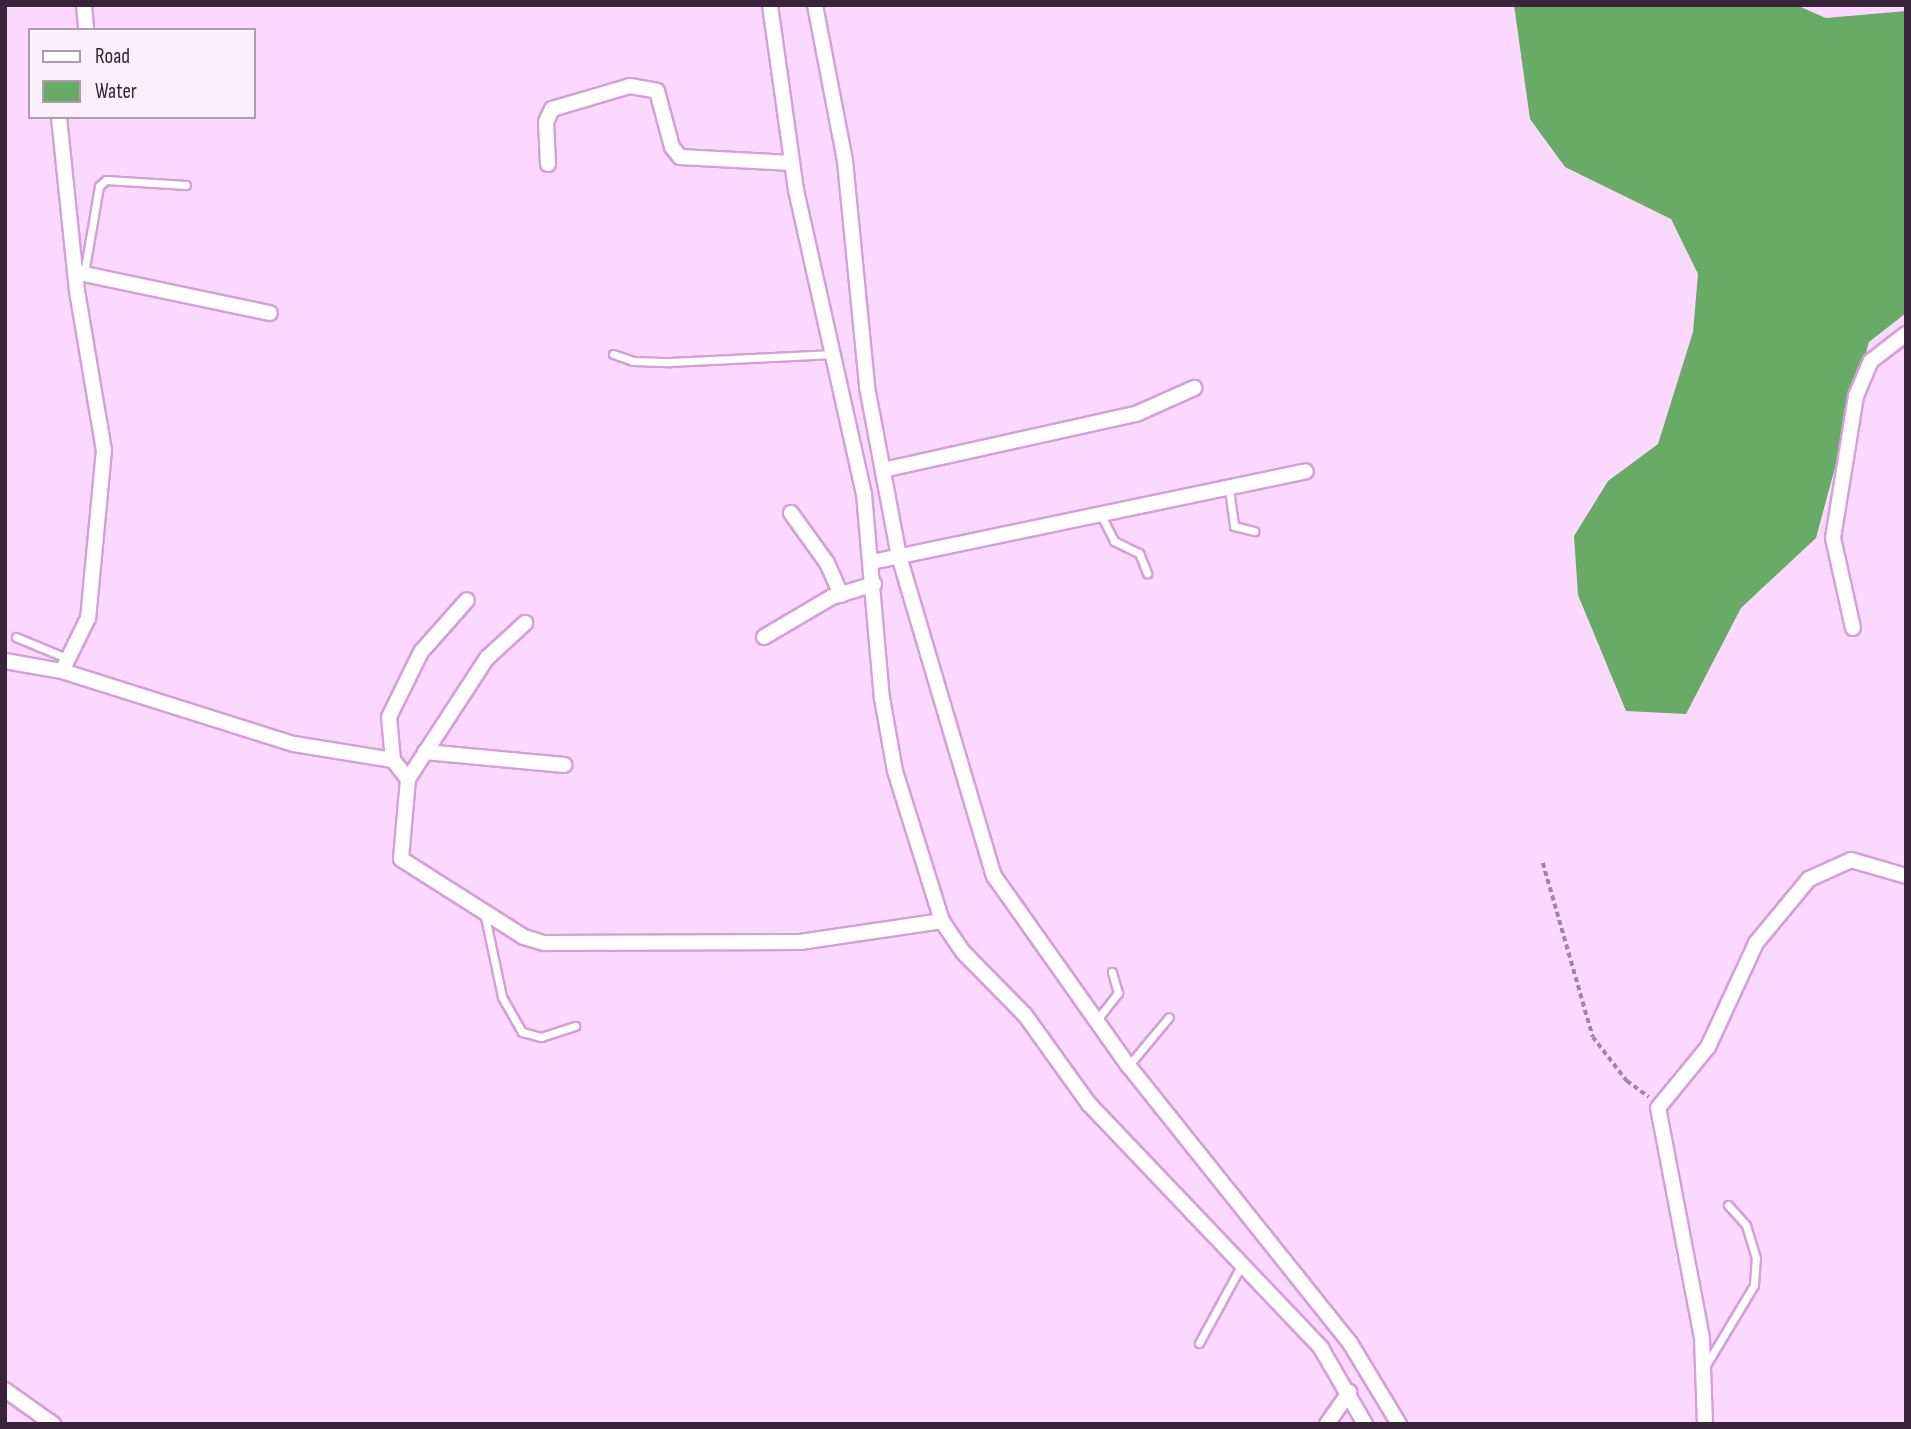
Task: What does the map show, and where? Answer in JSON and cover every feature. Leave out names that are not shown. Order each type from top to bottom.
[{"type":"street","points":[[85,5],[86,28]]},
{"type":"street","points":[[770,5],[792,163],[834,354],[887,559],[995,876],[1128,1065],[1350,1343],[1399,1424]]},
{"type":"street","points":[[815,5],[845,161],[865,374],[883,470],[887,559],[874,584],[882,698],[895,771],[942,921],[963,952],[1025,1015],[1089,1104],[1321,1349],[1349,1392],[1365,1424]]},
{"type":"street","points":[[548,164],[546,122],[552,109],[631,86],[657,91],[671,147],[680,157],[792,163]]},
{"type":"street","points":[[59,119],[104,450],[90,606],[66,665]]},
{"type":"street","points":[[80,273],[270,313]]},
{"type":"street","points":[[1853,628],[1833,537],[1856,396],[1871,361],[1906,334]]},
{"type":"street","points":[[883,470],[1136,414],[1194,388]]},
{"type":"street","points":[[887,559],[1102,517],[1306,471]]},
{"type":"street","points":[[791,513],[827,563],[841,595]]},
{"type":"street","points":[[764,637],[841,595],[874,584]]},
{"type":"street","points":[[408,779],[393,760],[389,717],[421,652],[467,600]]},
{"type":"street","points":[[525,623],[487,659],[408,779],[401,859],[483,908],[524,937],[544,943],[800,942],[942,921]]},
{"type":"street","points":[[5,661],[66,665],[294,744],[393,760]]},
{"type":"street","points":[[425,752],[564,765]]},
{"type":"street","points":[[1704,1424],[1702,1338],[1657,1116],[1660,1103],[1708,1047],[1756,943],[1809,879],[1851,860],[1906,876]]},
{"type":"street","points":[[5,1390],[54,1424]]},
{"type":"street","points":[[1327,1424],[1349,1392]]},
{"type":"lane","points":[[80,273],[99,186],[106,180],[186,185]]},
{"type":"lane","points":[[613,354],[633,361],[670,362],[834,354]]},
{"type":"lane","points":[[1229,489],[1234,526],[1254,531]]},
{"type":"lane","points":[[1102,517],[1114,541],[1139,553],[1147,573]]},
{"type":"lane","points":[[16,637],[66,665]]},
{"type":"lane","points":[[483,908],[502,997],[522,1032],[541,1037],[575,1026]]},
{"type":"lane","points":[[1096,1021],[1118,993],[1112,972]]},
{"type":"lane","points":[[1128,1065],[1169,1017]]},
{"type":"lane","points":[[1703,1368],[1754,1284],[1756,1258],[1746,1225],[1728,1205]]},
{"type":"lane","points":[[1199,1343],[1243,1264]]},
{"type":"path","points":[[1543,863],[1593,1037],[1627,1081],[1660,1103]]},
{"type":"water","points":[[1514,5],[1796,5],[1826,18],[1906,11],[1906,313],[1869,342],[1816,538],[1741,608],[1686,714],[1626,711],[1578,595],[1574,536],[1608,481],[1658,444],[1693,332],[1698,274],[1671,219],[1565,167],[1530,119]]}]
